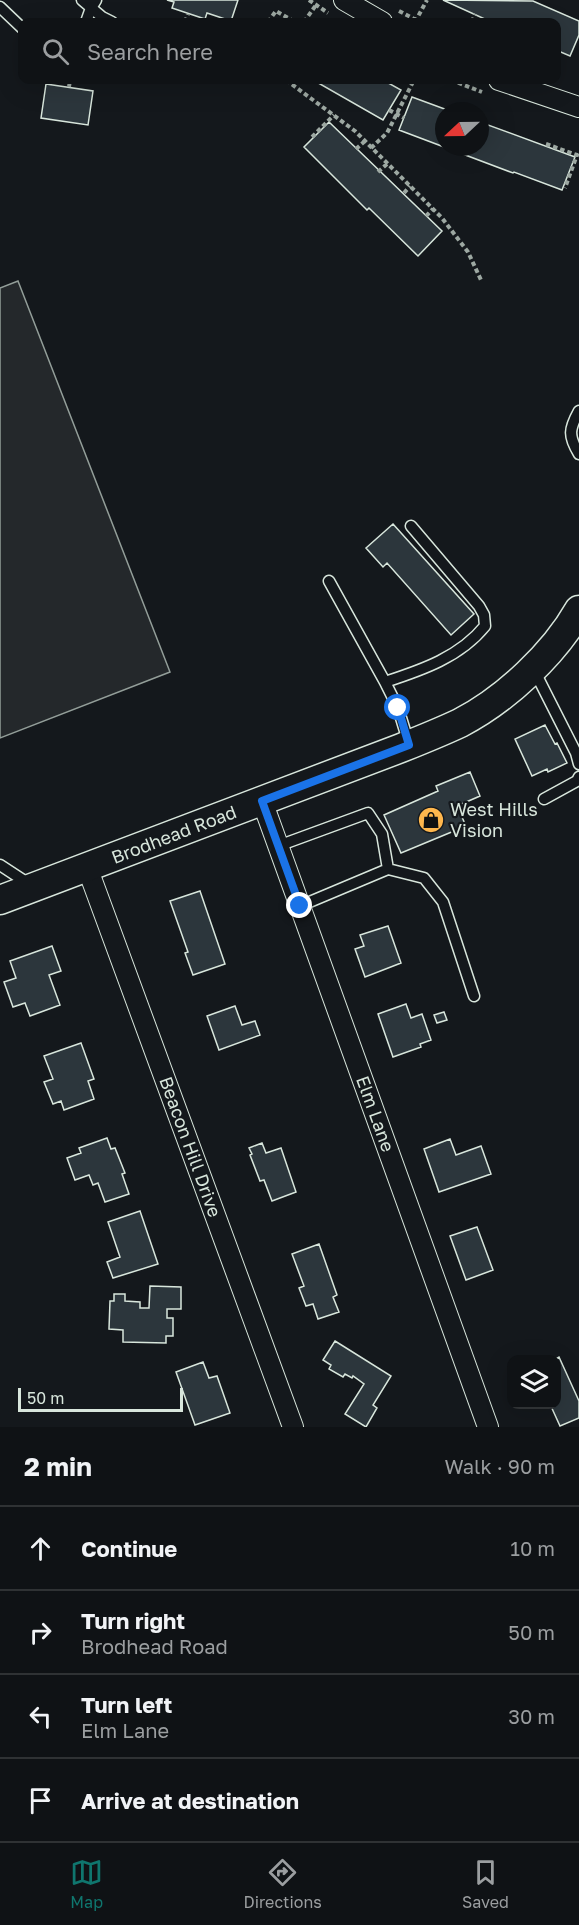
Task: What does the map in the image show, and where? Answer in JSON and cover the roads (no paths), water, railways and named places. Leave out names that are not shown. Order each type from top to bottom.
[{"type":"main road","name":"Brodhead Road","points":[[0,900],[409,745],[462,722],[506,692],[533,668],[565,632],[579,610]]},
{"type":"street","points":[[344,0],[375,18]]},
{"type":"street","points":[[511,84],[579,107]]},
{"type":"street","name":"Elm Lane","points":[[262,801],[488,1427]]},
{"type":"street","name":"Beacon Hill Drive","points":[[87,867],[293,1427]]},
{"type":"lane","points":[[87,18],[90,3],[107,18]]},
{"type":"lane","points":[[0,7],[18,24]]},
{"type":"lane","points":[[579,411],[570,435],[579,454]]},
{"type":"lane","points":[[385,682],[427,668],[455,653],[477,636],[485,626],[484,615],[479,606],[411,526]]},
{"type":"lane","points":[[329,581],[398,708],[409,745]]},
{"type":"lane","points":[[533,668],[576,753],[579,764]]},
{"type":"lane","points":[[544,799],[577,781],[579,777]]},
{"type":"lane","points":[[278,846],[368,813],[381,834],[388,869]]},
{"type":"lane","points":[[0,865],[34,887]]},
{"type":"lane","points":[[300,906],[388,869],[424,878],[443,902],[474,996]]},
{"type":"place","name":"West Hills Vision","points":[[431,820]]}]
